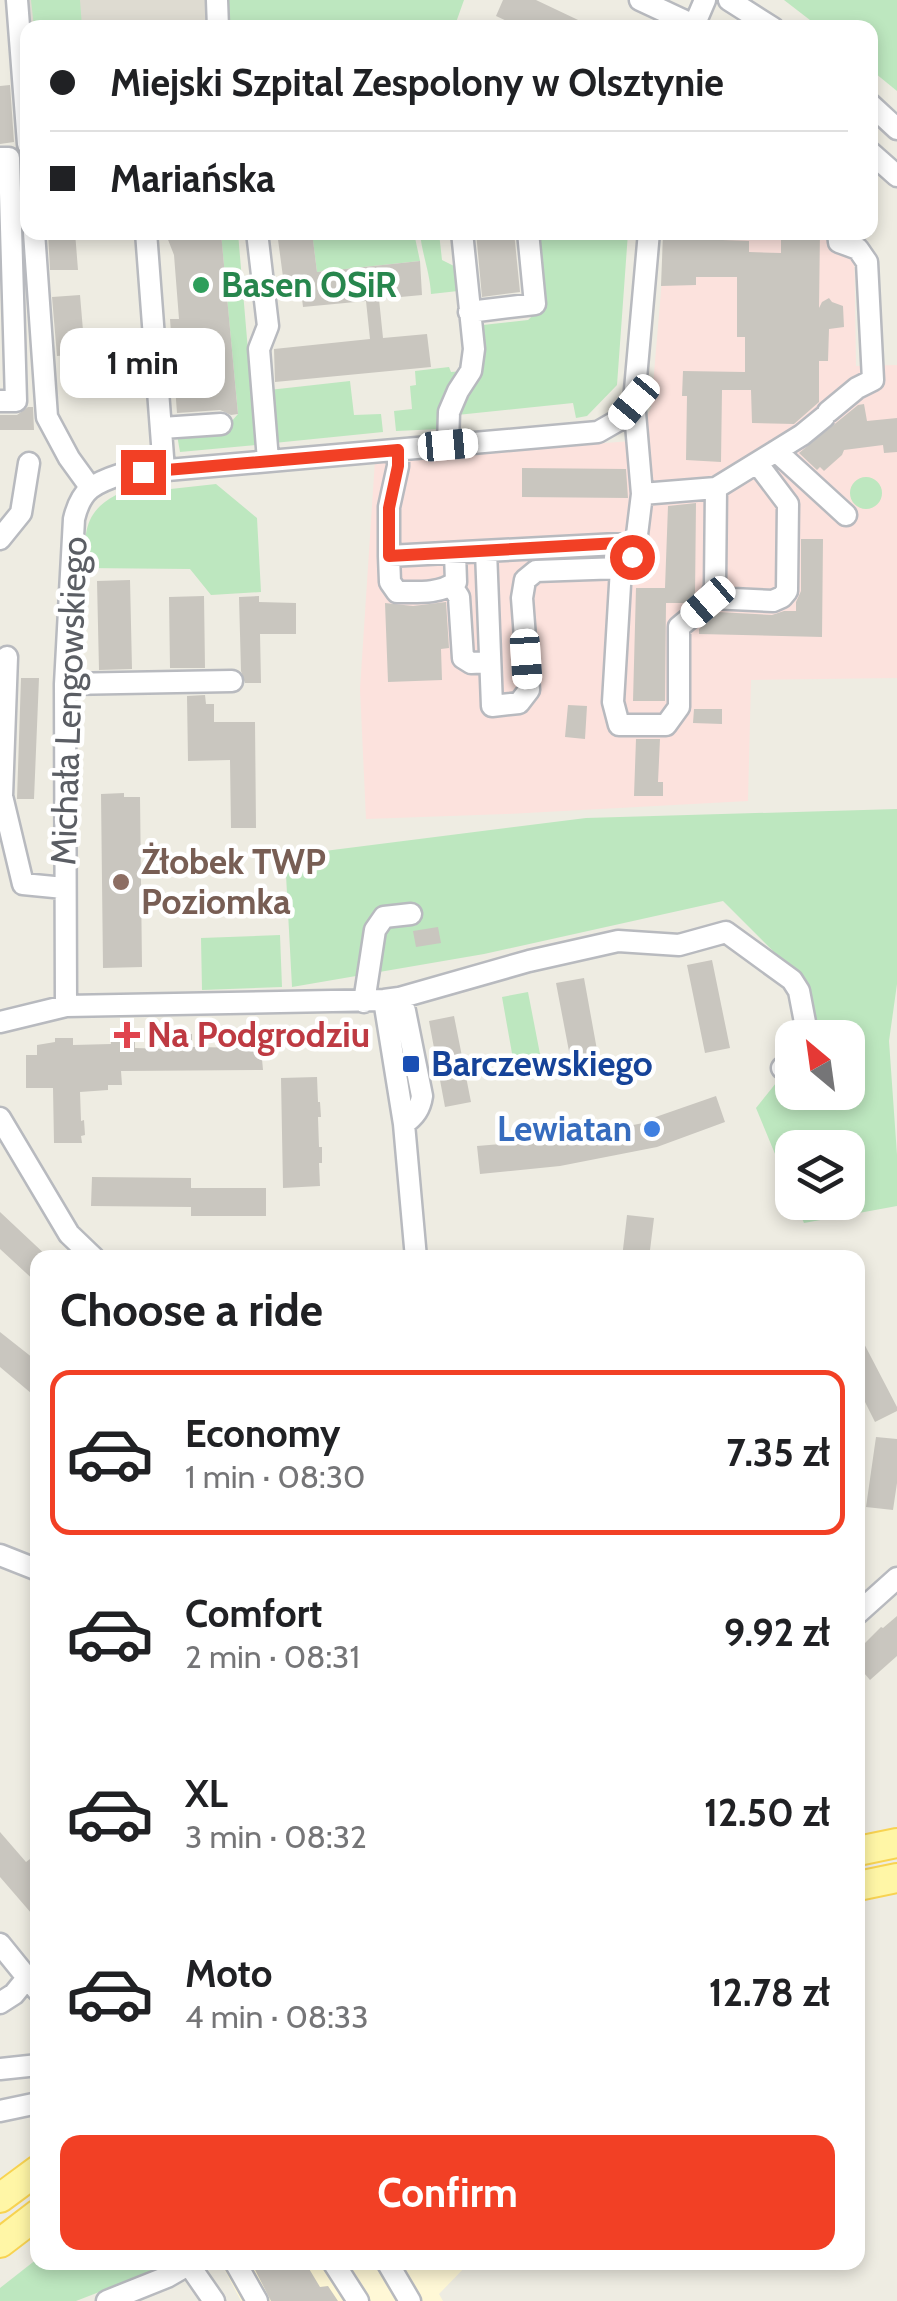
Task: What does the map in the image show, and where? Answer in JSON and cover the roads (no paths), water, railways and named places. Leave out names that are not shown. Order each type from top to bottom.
[{"type":"main road","points":[[865,1850],[897,1843]]},
{"type":"main road","points":[[865,1885],[897,1878]]},
{"type":"main road","points":[[0,2198],[30,2176]]},
{"type":"main road","points":[[0,2243],[30,2220]]},
{"type":"street","points":[[17,0],[20,39]]},
{"type":"street","points":[[640,0],[683,20]]},
{"type":"street","points":[[729,0],[760,20]]},
{"type":"street","points":[[878,111],[897,129]]},
{"type":"street","points":[[0,158],[9,158],[6,244],[16,401],[0,402]]},
{"type":"street","points":[[878,159],[897,176]]},
{"type":"street","name":"Michała Lengowskiego","points":[[35,240],[47,417],[90,487],[78,502],[74,519],[64,684],[66,1006]]},
{"type":"street","points":[[147,240],[164,470]]},
{"type":"street","points":[[259,240],[268,326],[259,349],[268,460]]},
{"type":"street","points":[[448,445],[449,412],[471,371],[474,349],[463,240]]},
{"type":"street","points":[[470,312],[534,304],[529,240]]},
{"type":"street","points":[[486,551],[492,706],[520,704],[528,690],[522,598],[525,580],[536,571],[620,568],[632,557],[642,494],[634,402],[648,240]]},
{"type":"street","points":[[642,494],[716,488],[802,435],[872,380],[867,262],[858,249],[840,240]]},
{"type":"street","points":[[90,487],[122,474],[598,432],[619,420],[634,402]]},
{"type":"street","points":[[162,428],[221,424]]},
{"type":"street","points":[[398,450],[389,508],[390,582],[397,592],[452,586],[456,582],[455,553]]},
{"type":"street","points":[[766,457],[846,515]]},
{"type":"street","points":[[711,598],[773,601],[787,591],[788,504],[766,457]]},
{"type":"street","name":"Michała Lengowskiego","points":[[0,540],[20,514],[29,463]]},
{"type":"street","points":[[620,568],[613,702],[619,725],[666,725],[679,707],[680,626],[711,598],[715,587],[716,488]]},
{"type":"street","points":[[389,556],[636,542]]},
{"type":"street","points":[[452,586],[459,597],[463,658],[471,663],[490,662]]},
{"type":"street","name":"Michała Lengowskiego","points":[[7,656],[2,796],[23,884],[64,888]]},
{"type":"street","points":[[64,684],[232,681]]},
{"type":"street","points":[[382,1000],[375,930],[384,918],[411,914]]},
{"type":"street","points":[[0,1022],[66,1006],[382,1000],[618,941],[679,945],[726,932],[792,980],[799,990],[805,1020]]},
{"type":"street","points":[[382,1000],[405,1011],[422,1096],[420,1108],[404,1124],[415,1250]]},
{"type":"street","points":[[0,1118],[69,1234],[86,1250]]},
{"type":"street","points":[[0,1554],[30,1567]]},
{"type":"street","points":[[865,1607],[897,1578]]},
{"type":"street","points":[[0,1944],[30,1982]]},
{"type":"street","points":[[1,2001],[30,1986]]},
{"type":"street","points":[[0,2069],[30,2065]]},
{"type":"street","points":[[0,2111],[30,2105]]},
{"type":"street","points":[[107,2301],[178,2270]]},
{"type":"street","points":[[194,2270],[214,2301]]},
{"type":"street","points":[[240,2270],[257,2301]]},
{"type":"street","points":[[338,2270],[358,2301]]},
{"type":"street","points":[[392,2270],[410,2301]]},
{"type":"place","name":"Basen OSiR","points":[[201,285]]},
{"type":"place","name":"Żłobek TWP Poziomka","points":[[121,882]]},
{"type":"place","name":"Na Podgrodziu","points":[[127,1035]]},
{"type":"place","name":"Barczewskiego","points":[[411,1064]]},
{"type":"place","name":"Lewiatan","points":[[652,1129]]}]
